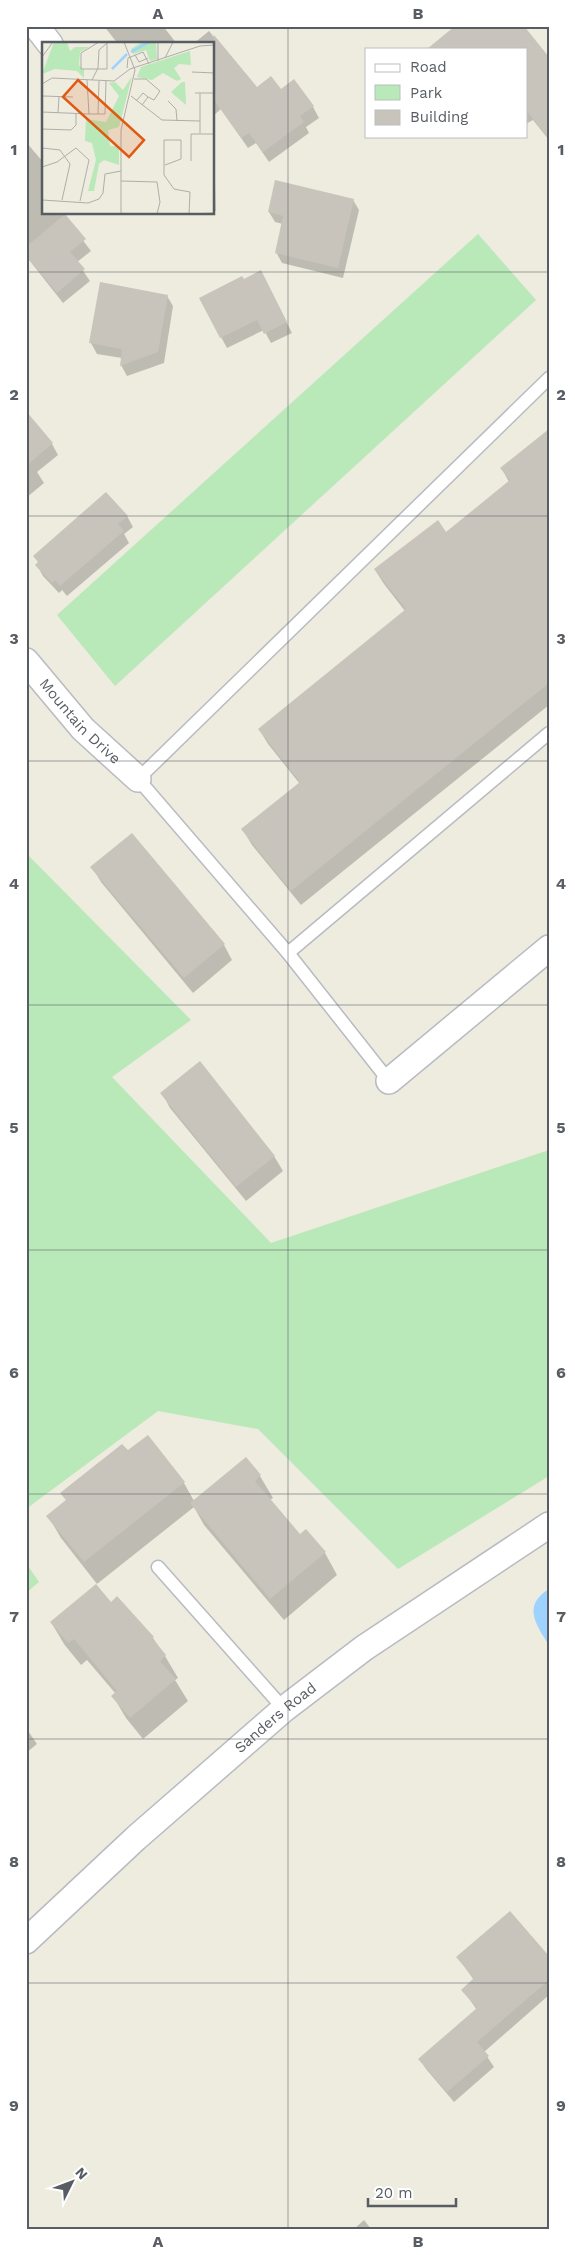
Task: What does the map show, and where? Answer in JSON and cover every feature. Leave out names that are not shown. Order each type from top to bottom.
[{"type":"street","points":[[36,26],[48,42]]},
{"type":"street","name":"Mountain Drive","points":[[26,660],[83,729],[138,779]]},
{"type":"street","points":[[389,1081],[549,948]]},
{"type":"street","name":"Sanders Road","points":[[26,1940],[136,1838],[284,1709],[364,1648],[549,1525]]},
{"type":"lane","points":[[389,1081],[288,953],[138,779],[549,378]]},
{"type":"lane","points":[[288,953],[549,733]]},
{"type":"lane","points":[[158,1567],[284,1709]]},
{"type":"green space","points":[[478,234],[536,300],[115,686],[57,615]]},
{"type":"green space","points":[[26,853],[191,1020],[112,1077],[271,1243],[549,1150],[549,1476],[398,1569],[258,1429],[158,1411],[26,1509]]},
{"type":"green space","points":[[26,1563],[39,1582],[26,1593]]},
{"type":"water","points":[[549,1589],[549,1645],[536,1623],[534,1608],[541,1595]]},
{"type":"building","points":[[455,26],[524,26],[549,57],[549,139],[528,113],[528,48],[428,48]]},
{"type":"building","points":[[214,35],[257,87],[271,76],[281,89],[294,79],[314,106],[300,116],[304,122],[263,152],[249,133],[241,138],[215,101]]},
{"type":"building","points":[[275,180],[354,199],[338,268],[275,253],[283,216],[268,212]]},
{"type":"building","points":[[66,215],[86,239],[70,252],[85,269],[57,293],[26,256],[26,247]]},
{"type":"building","points":[[261,270],[287,322],[264,334],[257,320],[220,338],[199,298],[242,276],[244,279]]},
{"type":"building","points":[[100,282],[168,295],[158,352],[120,366],[122,349],[89,343]]},
{"type":"building","points":[[26,411],[53,443],[26,466]]},
{"type":"building","points":[[549,429],[549,683],[291,891],[241,829],[300,782],[258,729],[406,609],[374,569],[438,520],[446,532],[510,480],[500,468]]},
{"type":"building","points":[[106,492],[128,516],[118,524],[124,531],[60,586],[55,580],[52,583],[35,565],[38,562],[33,556]]},
{"type":"building","points":[[132,833],[225,944],[184,978],[90,867]]},
{"type":"building","points":[[200,1061],[275,1156],[236,1187],[160,1093]]},
{"type":"building","points":[[148,1435],[185,1482],[84,1562],[46,1516],[66,1500],[60,1493],[122,1444],[128,1450]]},
{"type":"building","points":[[246,1457],[261,1475],[255,1481],[300,1534],[306,1529],[326,1552],[270,1599],[190,1503]]},
{"type":"building","points":[[96,1584],[111,1602],[117,1596],[154,1637],[152,1638],[166,1655],[160,1661],[176,1679],[130,1718],[111,1696],[117,1691],[74,1639],[68,1643],[50,1622]]},
{"type":"building","points":[[510,1911],[549,1956],[549,1980],[477,2042],[489,2056],[447,2092],[418,2059],[477,2008],[461,1990],[474,1978],[456,1957]]}]
